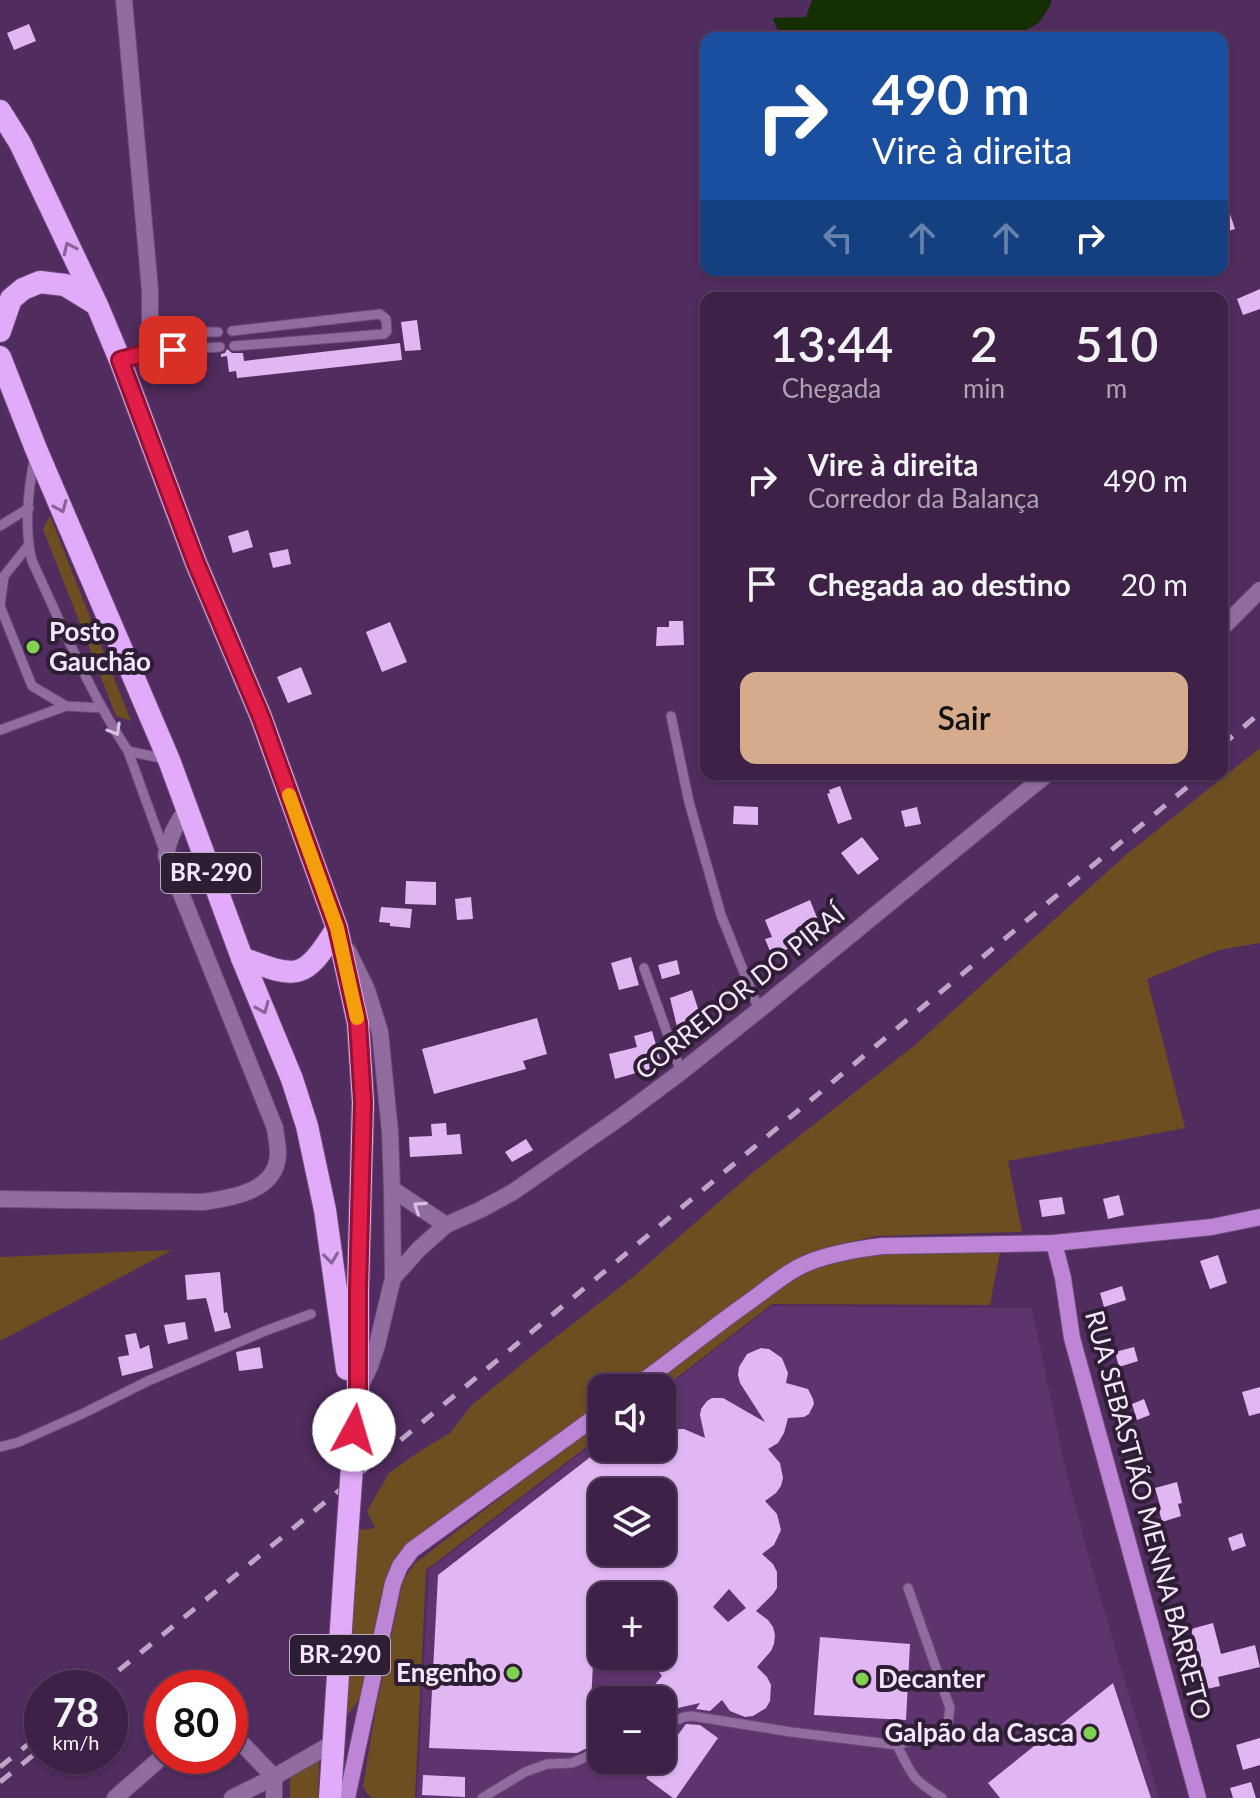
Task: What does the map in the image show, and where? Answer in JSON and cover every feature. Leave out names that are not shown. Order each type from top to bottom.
[{"type":"highway","name":"BR-290","points":[[0,111],[20,143],[97,305],[196,563],[261,717],[337,928],[358,1023],[363,1102],[356,1400],[330,1798]]},
{"type":"highway","points":[[0,331],[11,299],[23,289],[40,282],[65,285],[97,305]]},
{"type":"highway","name":"BR-290","points":[[0,357],[169,760],[242,958],[292,1079],[307,1126],[325,1210],[343,1346],[356,1400]]},
{"type":"highway","points":[[242,958],[278,971],[299,972],[313,963],[337,928]]},
{"type":"main road","points":[[652,1374],[779,1280],[811,1262],[856,1250],[882,1246],[1054,1243],[1212,1227],[1260,1217]]},
{"type":"main road","name":"RUA SEBASTIÃO MENNA BARRETO","points":[[1054,1243],[1072,1338],[1198,1798]]},
{"type":"main road","points":[[347,1798],[393,1583],[400,1566],[412,1550],[588,1422]]},
{"type":"main road","points":[[333,1743],[363,1728]]},
{"type":"street","points":[[120,360],[150,352],[150,290],[124,0]]},
{"type":"street","points":[[1228,622],[1260,590]]},
{"type":"street","name":"CORREDOR DO PIRAÍ","points":[[393,1278],[446,1225],[513,1192],[681,1072],[1040,780]]},
{"type":"street","points":[[0,1199],[203,1202],[243,1194],[256,1189],[272,1176],[278,1156],[275,1128],[166,856],[176,825],[187,809]]},
{"type":"street","points":[[337,928],[367,990],[380,1032],[390,1132],[393,1278],[377,1345],[356,1400]]},
{"type":"street","points":[[392,1189],[446,1225]]},
{"type":"street","points":[[232,1798],[333,1743]]},
{"type":"street","points":[[248,1750],[274,1777],[274,1798]]},
{"type":"street","points":[[115,1798],[144,1773]]},
{"type":"lane","points":[[232,331],[380,314],[386,319],[386,333],[234,346]]},
{"type":"lane","points":[[342,318],[344,337]]},
{"type":"lane","points":[[304,323],[306,340]]},
{"type":"lane","points":[[150,332],[218,332]]},
{"type":"lane","points":[[150,352],[220,347]]},
{"type":"lane","points":[[36,449],[29,508],[28,546],[32,561],[102,708],[128,751],[166,856]]},
{"type":"lane","points":[[0,526],[29,508]]},
{"type":"lane","points":[[28,546],[4,576],[0,606],[32,686],[66,706]]},
{"type":"lane","points":[[0,730],[66,706],[102,708]]},
{"type":"lane","points":[[671,716],[689,802],[721,915],[759,1010]]},
{"type":"lane","points":[[128,751],[169,760]]},
{"type":"lane","points":[[644,968],[681,1072]]},
{"type":"lane","points":[[0,1447],[84,1413],[148,1381],[311,1314]]},
{"type":"lane","points":[[676,1720],[692,1716],[897,1745],[940,1732],[948,1722],[950,1708],[908,1588]]},
{"type":"lane","points":[[897,1745],[912,1777],[942,1798]]},
{"type":"lane","points":[[482,1798],[525,1772],[547,1764],[572,1763],[588,1756]]},
{"type":"shaded area","points":[[812,0],[1051,0],[1039,23],[1022,32],[780,32],[773,18],[806,17]]},
{"type":"shaded area","points":[[50,516],[131,721],[116,716],[43,529]]},
{"type":"shaded area","points":[[1260,748],[1260,943],[1219,950],[1147,979],[1185,1128],[1008,1161],[1022,1232],[876,1236],[816,1250],[778,1271],[642,1374],[588,1374],[588,1414],[401,1553],[380,1599],[361,1697],[345,1718],[354,1531],[375,1528],[367,1511],[389,1473],[450,1433],[471,1406],[633,1277],[751,1174],[915,1045],[1127,854],[1220,780],[1228,780],[1228,774]]},
{"type":"shaded area","points":[[172,1250],[0,1341],[0,1257]]},
{"type":"shaded area","points":[[864,1252],[1000,1252],[990,1305],[772,1304],[676,1378],[676,1374],[662,1374],[792,1274]]},
{"type":"shaded area","points":[[772,1306],[1032,1308],[1064,1463],[1159,1798],[417,1798],[429,1570],[588,1448],[588,1462],[676,1462],[676,1380]]},
{"type":"shaded area","points":[[588,1431],[588,1446],[426,1570],[415,1798],[372,1798],[363,1786],[377,1702],[403,1581],[414,1564]]},
{"type":"shaded area","points":[[319,1760],[318,1798],[290,1798],[290,1777]]},
{"type":"building","points":[[29,24],[36,41],[14,50],[7,33]]},
{"type":"building","points":[[1228,208],[1235,229],[1228,231]]},
{"type":"building","points":[[1260,289],[1260,309],[1243,315],[1237,299]]},
{"type":"building","points":[[417,320],[421,350],[405,351],[401,322]]},
{"type":"building","points":[[400,343],[402,360],[237,378],[236,371],[229,372],[227,356],[221,357],[227,349],[232,353],[243,353],[244,361]]},
{"type":"building","points":[[248,530],[253,547],[233,553],[228,536]]},
{"type":"building","points":[[288,549],[291,564],[273,568],[269,553]]},
{"type":"building","points":[[669,621],[683,621],[684,645],[656,646],[657,627],[669,627]]},
{"type":"building","points":[[390,622],[407,662],[382,672],[366,632]]},
{"type":"building","points":[[301,667],[312,694],[288,703],[277,677]]},
{"type":"building","points":[[840,786],[852,819],[838,824],[827,794]]},
{"type":"building","points":[[734,806],[758,807],[758,825],[733,824]]},
{"type":"building","points":[[917,807],[921,824],[905,827],[901,811]]},
{"type":"building","points":[[862,837],[879,859],[858,875],[841,853]]},
{"type":"building","points":[[406,881],[436,882],[436,905],[405,904]]},
{"type":"building","points":[[471,897],[473,919],[457,920],[455,899]]},
{"type":"building","points":[[810,900],[823,933],[772,956],[765,939],[772,937],[765,920]]},
{"type":"building","points":[[381,907],[412,909],[410,928],[379,922]]},
{"type":"building","points":[[631,957],[639,985],[619,990],[611,963]]},
{"type":"building","points":[[677,960],[680,974],[662,979],[658,965]]},
{"type":"building","points":[[692,990],[703,1024],[678,1031],[670,998]]},
{"type":"building","points":[[537,1018],[547,1054],[523,1061],[526,1069],[434,1094],[422,1049]]},
{"type":"building","points":[[652,1031],[661,1062],[649,1065],[650,1069],[615,1079],[609,1054],[637,1047],[634,1036]]},
{"type":"building","points":[[446,1123],[447,1135],[460,1134],[462,1154],[410,1157],[409,1137],[432,1136],[431,1124]]},
{"type":"building","points":[[526,1139],[533,1150],[512,1162],[505,1152]]},
{"type":"building","points":[[1119,1195],[1124,1215],[1108,1219],[1103,1199]]},
{"type":"building","points":[[1062,1197],[1065,1214],[1042,1217],[1039,1200]]},
{"type":"building","points":[[1218,1255],[1227,1283],[1210,1289],[1200,1261]]},
{"type":"building","points":[[220,1272],[224,1313],[227,1312],[231,1328],[215,1332],[206,1298],[187,1300],[185,1275]]},
{"type":"building","points":[[1122,1286],[1126,1300],[1104,1307],[1100,1293]]},
{"type":"building","points":[[185,1322],[188,1339],[168,1344],[164,1325]]},
{"type":"building","points":[[136,1333],[140,1349],[149,1345],[153,1368],[122,1376],[118,1357],[129,1355],[125,1335]]},
{"type":"building","points":[[260,1347],[263,1368],[239,1371],[236,1352]]},
{"type":"building","points":[[1134,1347],[1138,1361],[1119,1367],[1115,1352]]},
{"type":"building","points":[[761,1348],[769,1349],[782,1358],[788,1373],[786,1383],[808,1389],[814,1404],[804,1417],[788,1418],[778,1443],[768,1449],[780,1463],[783,1478],[776,1493],[765,1501],[777,1514],[781,1530],[774,1545],[762,1554],[777,1572],[777,1588],[756,1611],[768,1620],[775,1635],[771,1651],[757,1667],[771,1685],[770,1701],[766,1708],[745,1717],[730,1711],[722,1700],[710,1711],[696,1709],[700,1703],[676,1708],[676,1686],[654,1686],[662,1676],[658,1670],[676,1670],[676,1582],[588,1582],[588,1670],[593,1670],[592,1686],[588,1686],[588,1748],[577,1753],[429,1748],[438,1575],[588,1459],[588,1462],[676,1462],[676,1430],[684,1429],[705,1438],[701,1409],[712,1398],[723,1398],[765,1422],[740,1383],[739,1367],[747,1354]],"holes":[[[729,1589],[746,1608],[728,1622],[713,1607]]]},
{"type":"building","points":[[1260,1387],[1260,1413],[1249,1416],[1242,1392]]},
{"type":"building","points":[[1144,1399],[1150,1415],[1137,1420],[1132,1404]]},
{"type":"building","points":[[1177,1482],[1182,1503],[1178,1504],[1181,1516],[1162,1522],[1155,1488]]},
{"type":"building","points":[[1242,1533],[1246,1546],[1232,1551],[1228,1538]]},
{"type":"building","points":[[1213,1623],[1221,1654],[1255,1645],[1260,1667],[1218,1677],[1220,1686],[1207,1689],[1191,1629]]},
{"type":"building","name":"Decanter","points":[[820,1637],[910,1644],[906,1720],[814,1715]]},
{"type":"building","name":"Galpão da Casca","points":[[1113,1683],[1151,1798],[1000,1798],[988,1783]]},
{"type":"building","points":[[686,1724],[700,1725],[718,1738],[673,1798],[646,1778],[649,1774],[676,1774],[676,1737]]},
{"type":"building","points":[[1260,1738],[1260,1765],[1243,1770],[1236,1745]]},
{"type":"building","points":[[423,1775],[465,1777],[465,1797],[422,1795]]},
{"type":"building","points":[[1251,1782],[1256,1798],[1233,1798],[1230,1788]]},
{"type":"railway","points":[[1228,740],[1260,713]]},
{"type":"railway","points":[[119,1670],[1196,780]]},
{"type":"railway","points":[[0,1767],[24,1748]]},
{"type":"railway","points":[[0,1782],[24,1763]]},
{"type":"slow traffic","points":[[289,795],[337,928],[357,1018]]},
{"type":"place","name":"Posto Gauchão","points":[[33,647]]},
{"type":"place","name":"Engenho","points":[[513,1673]]},
{"type":"place","name":"Decanter","points":[[862,1679]]},
{"type":"place","name":"Galpão da Casca","points":[[1090,1733]]},
{"type":"route","points":[[173,350],[120,360],[196,563],[261,717],[337,928],[358,1023],[363,1102],[358,1392],[354,1430]]}]
